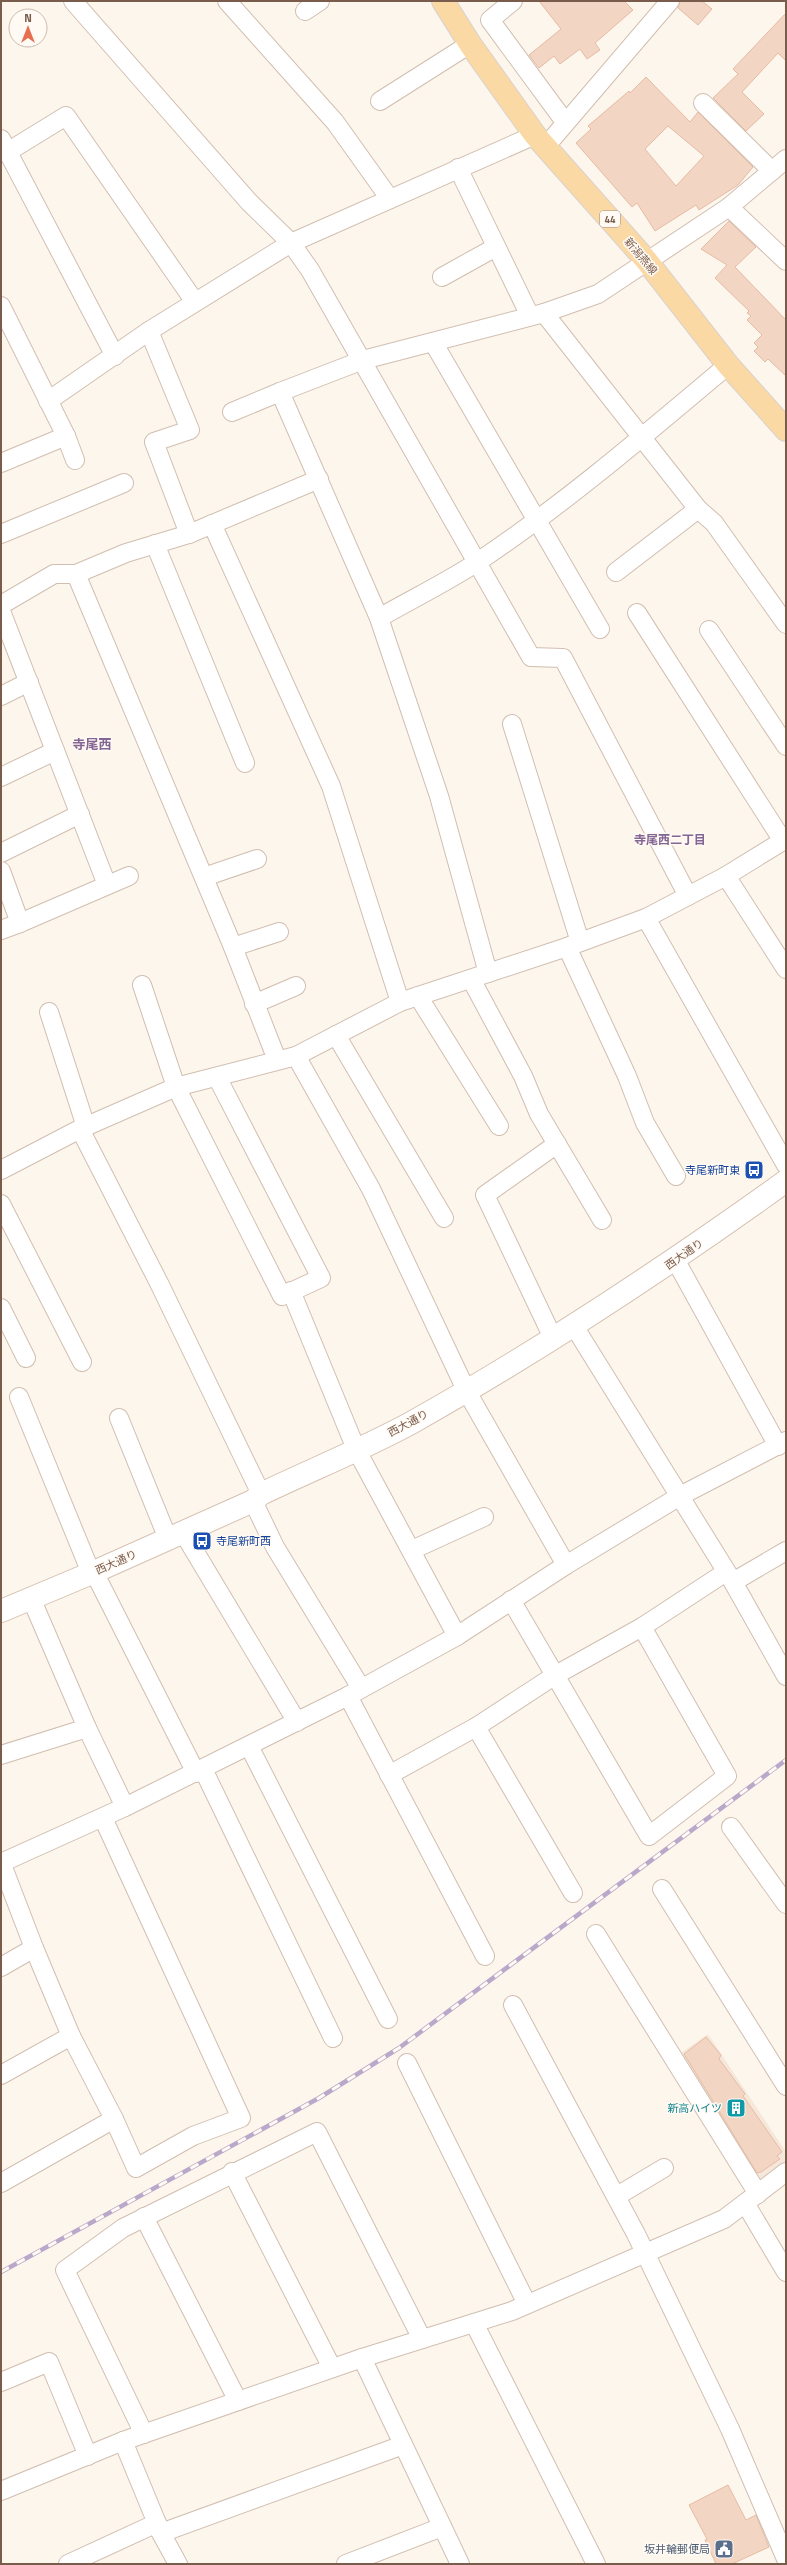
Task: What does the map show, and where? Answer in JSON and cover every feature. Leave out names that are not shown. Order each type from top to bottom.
[{"type":"main road","name":"新潟燕線","points":[[443,1],[470,44],[541,140],[646,260],[728,365],[786,430]]},
{"type":"street","points":[[73,1],[249,202],[290,243],[310,270],[363,360],[531,656],[563,658],[688,896]]},
{"type":"street","points":[[226,1],[335,122],[390,198]]},
{"type":"street","points":[[305,11],[320,1]]},
{"type":"street","points":[[513,1],[490,20],[565,122]]},
{"type":"street","points":[[48,401],[149,331],[290,243],[458,168],[541,140],[565,122],[670,1]]},
{"type":"street","points":[[380,101],[470,44]]},
{"type":"street","points":[[703,103],[772,171]]},
{"type":"street","points":[[115,356],[5,145],[66,116],[195,302]]},
{"type":"street","points":[[232,412],[363,360],[537,315],[598,294],[646,260],[729,207],[786,159]]},
{"type":"street","points":[[458,168],[496,247],[537,315],[643,437],[698,509],[714,523],[786,624]]},
{"type":"street","points":[[729,207],[786,262]]},
{"type":"street","points":[[442,277],[496,247]]},
{"type":"street","points":[[1,306],[66,436],[75,460]]},
{"type":"street","points":[[149,331],[190,430],[154,442],[189,534]]},
{"type":"street","points":[[433,342],[600,629]]},
{"type":"street","points":[[379,618],[478,562],[536,520],[598,475],[728,365]]},
{"type":"street","points":[[280,392],[379,618],[439,796],[488,973]]},
{"type":"street","points":[[1,463],[66,436]]},
{"type":"street","points":[[1,605],[54,574],[76,574],[126,553],[189,534],[319,479]]},
{"type":"street","points":[[1,534],[124,483]]},
{"type":"street","points":[[616,572],[698,509]]},
{"type":"street","points":[[212,524],[331,786],[400,1002]]},
{"type":"street","points":[[155,544],[245,763]]},
{"type":"street","points":[[76,574],[234,947],[254,1004],[277,1060]]},
{"type":"street","points":[[1,611],[107,885]]},
{"type":"street","points":[[1,1170],[83,1128],[176,1088],[296,1056],[400,1002],[574,945],[646,918],[726,876],[785,840],[637,613]]},
{"type":"street","points":[[709,630],[786,746]]},
{"type":"street","points":[[1,696],[29,682]]},
{"type":"street","points":[[512,724],[574,945],[627,1076],[644,1123],[676,1176]]},
{"type":"street","points":[[1,777],[55,751]]},
{"type":"street","points":[[1,853],[80,814]]},
{"type":"street","points":[[204,877],[257,859]]},
{"type":"street","points":[[1,871],[20,923]]},
{"type":"street","points":[[1,930],[129,876]]},
{"type":"street","points":[[726,876],[786,969]]},
{"type":"street","points":[[646,918],[786,1165]]},
{"type":"street","points":[[234,947],[279,932]]},
{"type":"street","points":[[471,979],[523,1076],[538,1114],[602,1220]]},
{"type":"street","points":[[142,985],[176,1088],[282,1296],[321,1278],[217,1077]]},
{"type":"street","points":[[254,1004],[296,986]]},
{"type":"street","points":[[418,996],[499,1126]]},
{"type":"street","points":[[49,1012],[83,1128],[159,1283],[257,1497],[275,1547],[354,1692],[389,1775],[485,1956]]},
{"type":"street","points":[[336,1035],[444,1218]]},
{"type":"street","points":[[296,1056],[371,1189],[466,1390],[566,1566]]},
{"type":"street","points":[[553,1338],[485,1195],[557,1144]]},
{"type":"street","name":"西大通り","points":[[2,1606],[30,1598],[92,1573],[257,1497],[410,1423],[574,1326],[676,1261],[786,1181]]},
{"type":"street","points":[[1,1204],[82,1362]]},
{"type":"street","points":[[103,1818],[241,2118],[193,2136],[136,2168],[114,2119],[72,2036],[34,1948],[1,1862],[103,1818],[200,1771],[354,1692],[457,1636],[510,1600],[680,1496],[782,1443],[676,1261]]},
{"type":"street","points":[[291,1291],[356,1449],[412,1550],[457,1636]]},
{"type":"street","points":[[1,1308],[26,1358]]},
{"type":"street","points":[[574,1326],[730,1577],[786,1676]]},
{"type":"street","points":[[19,1397],[92,1573],[200,1771],[333,2038]]},
{"type":"street","points":[[119,1418],[176,1535],[297,1722]]},
{"type":"street","points":[[412,1550],[484,1517]]},
{"type":"street","points":[[389,1775],[476,1728],[554,1676],[730,1577],[786,1551]]},
{"type":"street","points":[[30,1598],[87,1728],[125,1807]]},
{"type":"street","points":[[510,1600],[649,1836],[727,1776],[642,1627]]},
{"type":"street","points":[[1,1755],[87,1728]]},
{"type":"street","points":[[476,1728],[573,1893]]},
{"type":"street","points":[[249,1746],[388,2019]]},
{"type":"street","points":[[731,1827],[786,1904]]},
{"type":"street","points":[[662,1889],[786,2086]]},
{"type":"street","points":[[596,1934],[752,2198],[786,2272]]},
{"type":"street","points":[[1,1967],[34,1948]]},
{"type":"street","points":[[513,2005],[617,2196],[646,2253],[730,2429],[786,2559]]},
{"type":"street","points":[[1,2075],[72,2036]]},
{"type":"street","points":[[407,2064],[527,2304]]},
{"type":"street","points":[[1,2183],[114,2119]]},
{"type":"street","points":[[144,2434],[65,2270],[123,2228],[232,2172],[317,2132],[422,2339]]},
{"type":"street","points":[[617,2196],[664,2168]]},
{"type":"street","points":[[232,2172],[332,2368]]},
{"type":"street","points":[[1,2490],[123,2441],[332,2368],[474,2323],[527,2304],[724,2219],[786,2172]]},
{"type":"street","points":[[144,2217],[238,2401]]},
{"type":"street","points":[[474,2323],[596,2564]]},
{"type":"street","points":[[362,2358],[460,2564]]},
{"type":"street","points":[[1,2382],[49,2362],[88,2456]]},
{"type":"street","points":[[123,2441],[159,2528],[178,2564]]},
{"type":"street","points":[[68,2564],[159,2528],[403,2445]]},
{"type":"street","points":[[346,2564],[442,2527]]},
{"type":"shaded area","points":[[708,2034],[786,2152],[786,2169],[761,2188],[675,2057]]},
{"type":"building","points":[[539,1],[624,1],[633,10],[595,43],[600,50],[587,59],[580,49],[560,64],[554,56],[539,68],[529,55],[561,29]]},
{"type":"building","points":[[680,1],[702,1],[712,9],[698,25],[678,8]]},
{"type":"building","points":[[786,13],[786,61],[778,53],[742,92],[764,114],[746,131],[713,98],[738,74],[733,69]]},
{"type":"building","points":[[646,77],[690,122],[698,112],[753,167],[738,185],[699,210],[696,205],[655,231],[637,203],[632,207],[576,143],[591,129],[588,126],[629,91],[630,93]],"holes":[[[668,126],[704,156],[676,186],[645,149]]]},
{"type":"building","points":[[729,221],[756,247],[735,267],[786,320],[786,376],[768,359],[765,362],[754,351],[758,347],[754,343],[762,335],[747,320],[751,316],[747,313],[749,311],[715,278],[727,265],[701,249]]},
{"type":"building","name":"新高ハイツ","points":[[706,2037],[721,2055],[719,2059],[745,2094],[743,2096],[782,2152],[777,2156],[780,2159],[761,2172],[757,2173],[684,2054]]},
{"type":"building","points":[[728,2485],[746,2520],[756,2515],[769,2547],[732,2564],[716,2564],[705,2540],[707,2539],[689,2505]]},
{"type":"railway","points":[[1,2272],[319,2098],[399,2048],[786,1760]]},
{"type":"place","name":"寺尾新町東","points":[[754,1170]]},
{"type":"place","name":"寺尾新町西","points":[[202,1541]]},
{"type":"place","name":"新高ハイツ","points":[[736,2108]]},
{"type":"place","name":"坂井輪郵便局","points":[[724,2549]]},
{"type":"district","name":"寺尾西","points":[[92,744]]},
{"type":"district","name":"寺尾西二丁目","points":[[670,839]]}]
